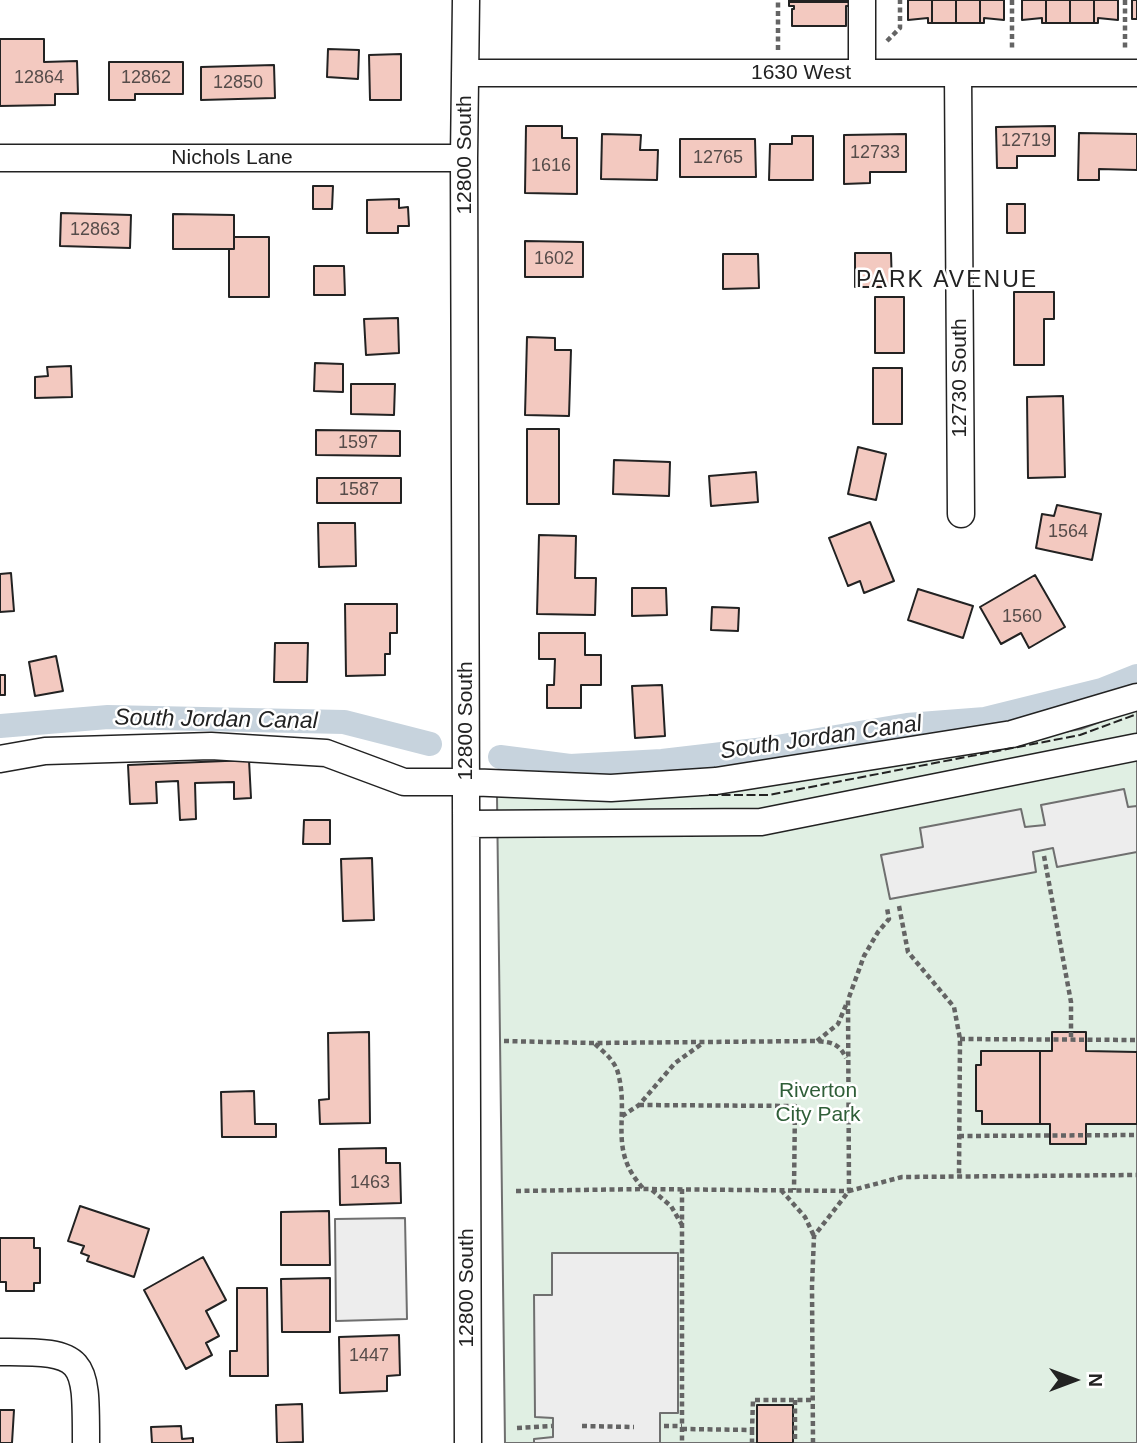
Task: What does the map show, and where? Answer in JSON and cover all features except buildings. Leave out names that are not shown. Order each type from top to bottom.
[{"type":"street","name":"12800 South","points":[[466,0],[464,158],[468,1443]]},
{"type":"street","points":[[862,0],[862,73]]},
{"type":"street","name":"1630 West","points":[[465,73],[958,73],[1131,62]]},
{"type":"street","name":"12730 South","points":[[958,73],[961,514]]},
{"type":"street","name":"Nichols Lane","points":[[0,158],[464,158]]},
{"type":"street","points":[[0,759],[45,751],[211,746],[326,753],[404,782],[611,788],[716,781],[1012,734],[1137,697]]},
{"type":"street","points":[[466,824],[761,822],[1137,747]]},
{"type":"street","points":[[0,1352],[43,1351],[61,1355],[76,1363],[83,1378],[86,1396],[86,1443]]},
{"type":"path","points":[[778,0],[778,51]]},
{"type":"path","points":[[886,42],[900,28],[900,0]]},
{"type":"path","points":[[1012,0],[1012,51]]},
{"type":"path","points":[[1125,0],[1131,62]]},
{"type":"path","points":[[1044,856],[1071,1002],[1071,1038]]},
{"type":"path","points":[[899,906],[908,951],[954,1007],[960,1039],[959,1176]]},
{"type":"path","points":[[816,1041],[838,1024],[864,956],[889,919],[887,908]]},
{"type":"path","points":[[814,1236],[849,1191],[848,1000]]},
{"type":"path","points":[[960,1039],[1137,1040]]},
{"type":"path","points":[[504,1041],[816,1041],[832,1042],[841,1048],[847,1059]]},
{"type":"path","points":[[622,1116],[639,1105],[675,1063],[704,1042]]},
{"type":"path","points":[[593,1043],[607,1054],[618,1072],[622,1116],[621,1142],[625,1162],[643,1189]]},
{"type":"path","points":[[639,1105],[795,1106],[794,1190]]},
{"type":"path","points":[[959,1136],[1137,1135]]},
{"type":"path","points":[[516,1191],[849,1191],[902,1177],[1137,1175]]},
{"type":"path","points":[[682,1189],[682,1443]]},
{"type":"path","points":[[652,1190],[671,1206],[682,1226]]},
{"type":"path","points":[[781,1190],[805,1217],[814,1236],[813,1443]]},
{"type":"path","points":[[752,1443],[752,1400],[812,1400]]},
{"type":"path","points":[[795,1400],[795,1443]]},
{"type":"path","points":[[517,1428],[552,1426]]},
{"type":"path","points":[[582,1426],[634,1427]]},
{"type":"path","points":[[664,1426],[752,1430]]},
{"type":"green space","name":"Riverton City Park","points":[[1137,708],[1137,1443],[505,1443],[497,796],[632,794],[772,783],[1081,729]]},
{"type":"shaded area","points":[[1124,789],[1128,807],[1137,806],[1137,852],[1057,867],[1053,848],[1033,852],[1036,872],[890,899],[881,855],[923,847],[920,828],[1021,809],[1025,827],[1045,825],[1041,805]]},
{"type":"shaded area","points":[[405,1218],[407,1319],[336,1321],[335,1219]]},
{"type":"shaded area","points":[[552,1253],[678,1253],[678,1413],[660,1413],[660,1443],[534,1443],[534,1439],[553,1437],[553,1418],[535,1417],[534,1295],[552,1295]]},
{"type":"waterway","name":"South Jordan Canal","points":[[500,757],[570,766],[662,761],[765,749],[907,725],[985,719],[1102,690],[1137,676]]},
{"type":"waterway","name":"South Jordan Canal","points":[[0,726],[108,717],[344,722],[430,744]]},
{"type":"fence","points":[[709,795],[769,795],[1080,735],[1137,714]]},
{"type":"district","name":"PARK AVENUE","points":[[947,281]]}]
